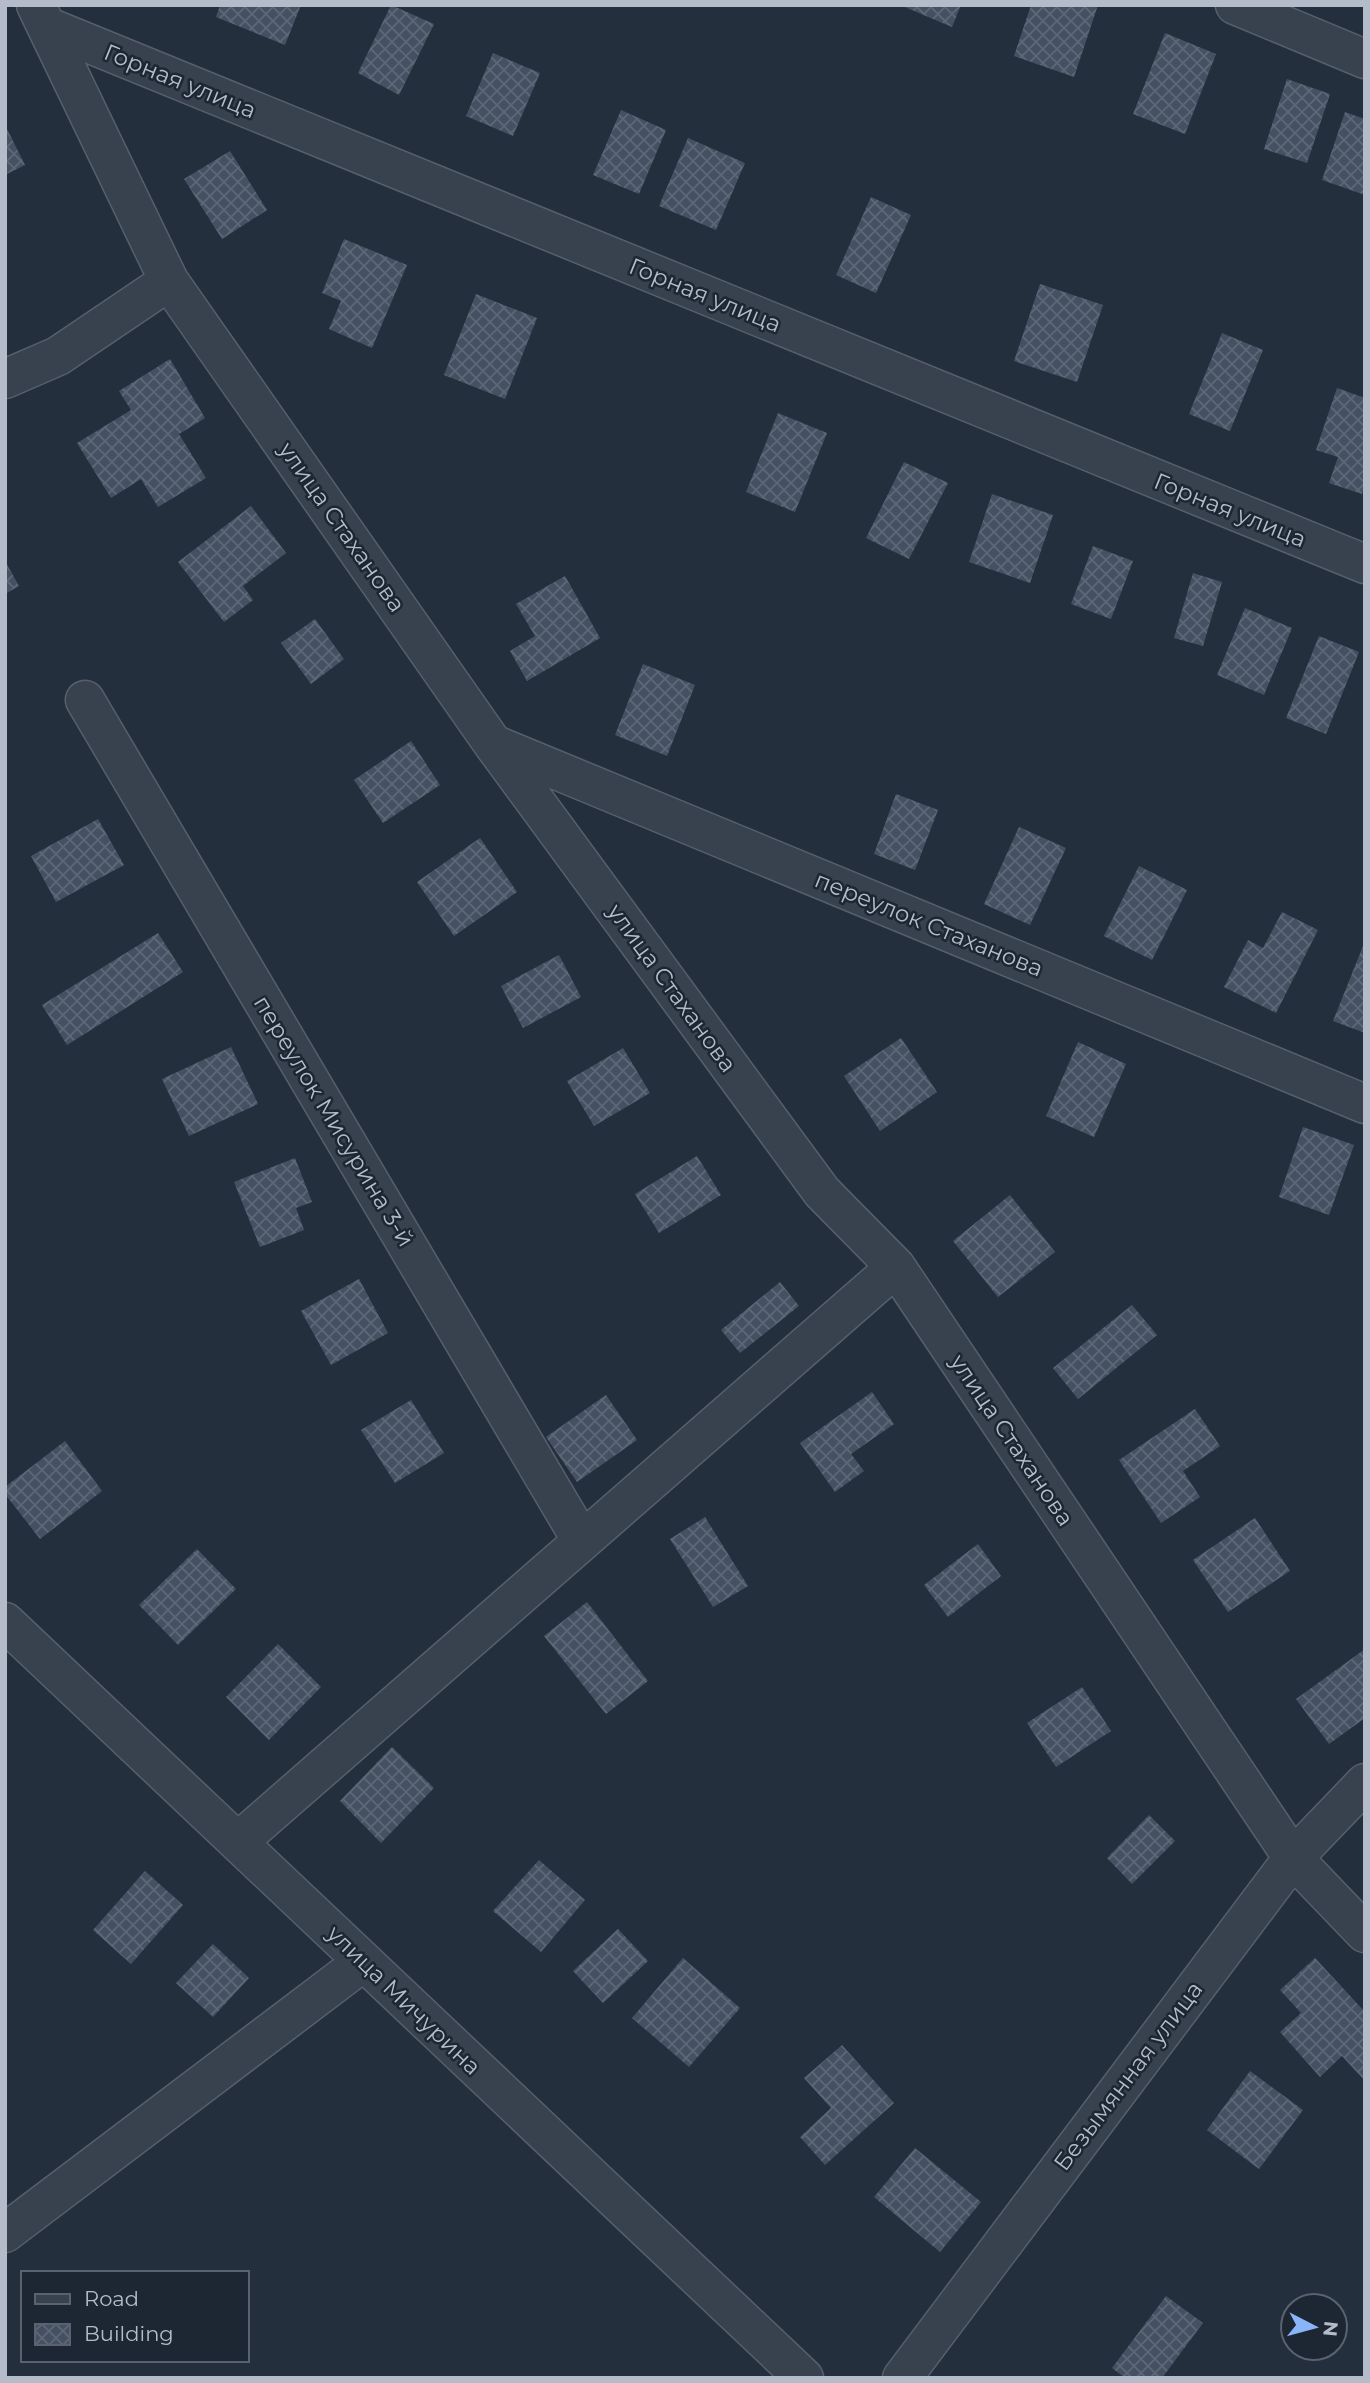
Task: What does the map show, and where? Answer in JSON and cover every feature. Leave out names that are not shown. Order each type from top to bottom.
[{"type":"street","points":[[1236,5],[1365,59]]},
{"type":"street","name":"улица Стаханова","points":[[41,16],[169,281],[493,744],[822,1192],[896,1267],[1293,1858],[1365,1933]]},
{"type":"street","name":"Горная улица","points":[[41,16],[1365,565]]},
{"type":"street","points":[[5,379],[58,356],[169,281]]},
{"type":"street","name":"переулок Мисурина 3-й","points":[[85,700],[582,1541]]},
{"type":"street","name":"переулок Стаханова","points":[[493,744],[1365,1104]]},
{"type":"street","points":[[239,1841],[896,1267]]},
{"type":"street","name":"улица Мичурина","points":[[5,1622],[803,2377]]},
{"type":"street","name":"Безымянная улица","points":[[902,2378],[1293,1858],[1365,1783]]},
{"type":"street","points":[[5,2233],[363,1962]]},
{"type":"building","points":[[220,5],[301,5],[285,45],[216,17]]},
{"type":"building","points":[[391,5],[434,24],[399,95],[358,73]]},
{"type":"building","points":[[900,5],[961,5],[952,27]]},
{"type":"building","points":[[1031,5],[1098,5],[1074,77],[1014,56]]},
{"type":"building","points":[[1165,33],[1216,54],[1185,134],[1133,114]]},
{"type":"building","points":[[493,53],[540,73],[513,136],[466,116]]},
{"type":"building","points":[[1287,79],[1330,94],[1307,163],[1264,149]]},
{"type":"building","points":[[621,110],[666,130],[639,194],[593,175]]},
{"type":"building","points":[[1345,112],[1365,119],[1365,195],[1322,180]]},
{"type":"building","points":[[5,125],[25,165],[5,175]]},
{"type":"building","points":[[688,138],[745,163],[716,230],[659,206]]},
{"type":"building","points":[[230,151],[267,210],[222,239],[184,179]]},
{"type":"building","points":[[871,197],[911,215],[876,293],[836,275]]},
{"type":"building","points":[[344,239],[407,265],[372,348],[329,329],[341,301],[322,293]]},
{"type":"building","points":[[1040,284],[1103,305],[1077,382],[1014,361]]},
{"type":"building","points":[[476,294],[537,318],[505,399],[444,375]]},
{"type":"building","points":[[1222,333],[1263,350],[1230,431],[1189,414]]},
{"type":"building","points":[[170,359],[205,418],[179,434],[206,478],[158,507],[141,479],[111,498],[77,443],[131,410],[119,391]]},
{"type":"building","points":[[1337,388],[1365,398],[1365,486],[1362,494],[1329,483],[1338,457],[1316,450]]},
{"type":"building","points":[[778,413],[827,433],[795,512],[746,492]]},
{"type":"building","points":[[904,462],[948,483],[909,559],[866,538]]},
{"type":"building","points":[[992,494],[1053,515],[1030,583],[969,562]]},
{"type":"building","points":[[251,506],[286,553],[243,586],[253,600],[224,622],[178,562]]},
{"type":"building","points":[[1093,546],[1133,561],[1111,619],[1071,604]]},
{"type":"building","points":[[5,561],[19,586],[5,594]]},
{"type":"building","points":[[1193,573],[1222,582],[1203,646],[1174,638]]},
{"type":"building","points":[[565,576],[600,638],[527,681],[510,651],[535,636],[516,604]]},
{"type":"building","points":[[1245,608],[1292,628],[1264,695],[1217,675]]},
{"type":"building","points":[[315,619],[344,659],[311,684],[281,643]]},
{"type":"building","points":[[1319,636],[1359,652],[1326,734],[1286,718]]},
{"type":"building","points":[[643,664],[695,685],[667,756],[615,735]]},
{"type":"building","points":[[411,741],[440,785],[383,823],[354,780]]},
{"type":"building","points":[[896,794],[938,810],[915,870],[874,854]]},
{"type":"building","points":[[98,819],[124,865],[56,902],[31,856]]},
{"type":"building","points":[[1019,827],[1066,848],[1030,925],[984,904]]},
{"type":"building","points":[[480,838],[517,892],[454,936],[417,882]]},
{"type":"building","points":[[1139,866],[1187,890],[1152,960],[1104,936]]},
{"type":"building","points":[[1282,912],[1318,930],[1276,1013],[1224,987],[1248,940],[1263,948]]},
{"type":"building","points":[[158,933],[183,972],[67,1045],[42,1005]]},
{"type":"building","points":[[1365,941],[1365,1033],[1333,1021]]},
{"type":"building","points":[[559,955],[581,997],[523,1028],[501,986]]},
{"type":"building","points":[[901,1038],[937,1092],[880,1131],[844,1076]]},
{"type":"building","points":[[1078,1042],[1126,1064],[1094,1137],[1046,1116]]},
{"type":"building","points":[[231,1047],[258,1104],[189,1136],[162,1079]]},
{"type":"building","points":[[623,1048],[650,1093],[594,1126],[567,1081]]},
{"type":"building","points":[[1303,1127],[1354,1145],[1329,1215],[1279,1197]]},
{"type":"building","points":[[697,1156],[721,1195],[659,1233],[635,1194]]},
{"type":"building","points":[[295,1158],[312,1202],[296,1208],[304,1230],[260,1247],[234,1182]]},
{"type":"building","points":[[1010,1195],[1055,1252],[998,1297],[953,1241]]},
{"type":"building","points":[[359,1279],[388,1333],[331,1365],[301,1311]]},
{"type":"building","points":[[780,1282],[799,1306],[740,1353],[721,1330]]},
{"type":"building","points":[[1132,1305],[1157,1335],[1078,1399],[1053,1368]]},
{"type":"building","points":[[872,1392],[894,1424],[851,1454],[864,1471],[835,1492],[800,1443]]},
{"type":"building","points":[[606,1395],[637,1440],[577,1482],[546,1437]]},
{"type":"building","points":[[411,1400],[444,1453],[395,1483],[361,1430]]},
{"type":"building","points":[[1195,1409],[1220,1446],[1183,1471],[1200,1497],[1161,1523],[1119,1460]]},
{"type":"building","points":[[65,1441],[102,1491],[40,1539],[5,1494],[5,1487]]},
{"type":"building","points":[[705,1517],[748,1586],[713,1607],[670,1539]]},
{"type":"building","points":[[1255,1518],[1290,1571],[1228,1612],[1193,1560]]},
{"type":"building","points":[[978,1544],[1001,1576],[948,1617],[924,1585]]},
{"type":"building","points":[[197,1549],[236,1589],[178,1645],[139,1605]]},
{"type":"building","points":[[587,1602],[648,1681],[606,1714],[544,1636]]},
{"type":"building","points":[[278,1644],[321,1687],[269,1740],[226,1697]]},
{"type":"building","points":[[1365,1649],[1365,1718],[1329,1744],[1296,1699]]},
{"type":"building","points":[[1082,1687],[1111,1731],[1056,1767],[1027,1723]]},
{"type":"building","points":[[392,1747],[434,1788],[381,1843],[340,1801]]},
{"type":"building","points":[[1149,1815],[1175,1841],[1132,1884],[1107,1858]]},
{"type":"building","points":[[539,1860],[585,1900],[541,1952],[493,1911]]},
{"type":"building","points":[[145,1871],[183,1905],[131,1964],[93,1930]]},
{"type":"building","points":[[618,1929],[648,1961],[603,2003],[573,1971]]},
{"type":"building","points":[[213,1944],[249,1978],[213,2017],[176,1983]]},
{"type":"building","points":[[683,1958],[740,2008],[689,2067],[632,2018]]},
{"type":"building","points":[[1315,1958],[1365,2012],[1365,2081],[1342,2056],[1320,2077],[1280,2032],[1301,2013],[1280,1990]]},
{"type":"building","points":[[842,2045],[894,2103],[825,2165],[800,2137],[831,2108],[804,2078]]},
{"type":"building","points":[[1250,2071],[1303,2110],[1259,2169],[1207,2130]]},
{"type":"building","points":[[915,2148],[981,2202],[940,2252],[874,2197]]},
{"type":"building","points":[[1166,2296],[1203,2323],[1162,2378],[1125,2378],[1112,2368]]}]
